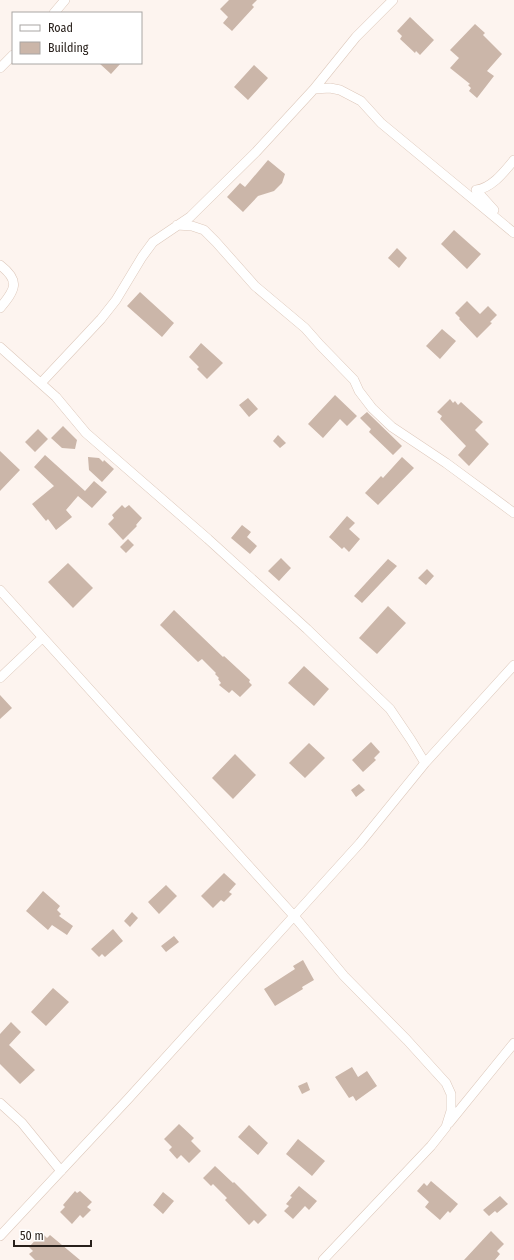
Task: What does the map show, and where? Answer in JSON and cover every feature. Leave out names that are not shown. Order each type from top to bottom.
[{"type":"street","points":[[55,12],[65,0]]},
{"type":"street","points":[[41,383],[102,319],[116,300],[142,256],[153,242],[190,217],[256,152],[314,89],[356,37],[393,0]]},
{"type":"street","points":[[0,68],[12,56]]},
{"type":"street","points":[[314,89],[330,88],[340,90],[361,101],[381,123],[514,233]]},
{"type":"street","points":[[514,160],[500,176],[484,189],[476,190],[514,233]]},
{"type":"street","points":[[177,225],[192,226],[204,230],[255,286],[309,332],[354,380],[359,391],[372,408],[392,427],[446,463],[514,513]]},
{"type":"street","points":[[0,265],[9,272],[13,279],[14,287],[11,295],[0,308]]},
{"type":"street","points":[[0,348],[56,397],[86,433],[208,539],[289,613],[390,709],[425,763]]},
{"type":"street","points":[[0,590],[294,916],[344,976],[408,1040],[446,1083],[452,1094],[451,1111],[446,1127]]},
{"type":"street","points":[[0,678],[42,638]]},
{"type":"street","points":[[0,1236],[360,843],[425,763],[514,665]]},
{"type":"street","points":[[324,1260],[431,1146],[514,1043]]},
{"type":"street","points":[[0,1103],[22,1123],[61,1171]]},
{"type":"building","points":[[229,0],[257,0],[252,5],[254,7],[232,31],[223,23],[228,17],[220,9]]},
{"type":"building","points":[[410,17],[434,40],[420,55],[416,51],[415,53],[400,39],[402,36],[397,31]]},
{"type":"building","points":[[475,24],[485,33],[483,35],[502,54],[487,71],[494,76],[477,98],[469,91],[471,88],[468,85],[470,84],[450,68],[459,58],[450,50]]},
{"type":"building","points":[[100,64],[120,64],[111,74]]},
{"type":"building","points":[[254,65],[268,78],[248,100],[234,87]]},
{"type":"building","points":[[268,160],[285,174],[282,183],[274,191],[258,196],[243,212],[227,197],[240,183],[245,187]]},
{"type":"building","points":[[454,230],[481,254],[467,269],[441,244]]},
{"type":"building","points":[[397,248],[407,258],[399,268],[388,258]]},
{"type":"building","points":[[140,292],[174,323],[162,337],[127,306]]},
{"type":"building","points":[[467,301],[480,314],[488,306],[497,315],[490,322],[492,323],[477,338],[455,313]]},
{"type":"building","points":[[442,329],[456,341],[440,359],[426,346]]},
{"type":"building","points":[[201,343],[223,363],[207,379],[197,369],[199,367],[189,357]]},
{"type":"building","points":[[335,395],[357,416],[347,426],[340,419],[323,438],[308,424]]},
{"type":"building","points":[[248,398],[258,409],[249,417],[239,405]]},
{"type":"building","points":[[450,399],[453,403],[455,401],[458,405],[461,402],[483,422],[475,430],[489,444],[469,466],[458,455],[466,446],[440,419],[442,416],[437,412]]},
{"type":"building","points":[[367,412],[402,446],[393,455],[369,432],[371,429],[360,418]]},
{"type":"building","points":[[63,426],[77,440],[75,449],[62,448],[51,438]]},
{"type":"building","points":[[38,429],[48,439],[35,452],[25,442]]},
{"type":"building","points":[[278,435],[286,443],[280,448],[273,441]]},
{"type":"building","points":[[0,451],[20,470],[0,491]]},
{"type":"building","points":[[45,455],[85,491],[94,481],[107,492],[92,508],[78,496],[66,510],[72,517],[56,530],[48,519],[46,521],[32,504],[54,486],[34,467]]},
{"type":"building","points":[[88,457],[99,458],[103,462],[104,460],[114,469],[102,482],[89,470]]},
{"type":"building","points":[[402,457],[414,468],[378,505],[365,493],[381,476],[383,478]]},
{"type":"building","points":[[122,505],[125,508],[129,505],[142,518],[136,525],[137,526],[123,540],[108,524],[114,518],[112,515]]},
{"type":"building","points":[[347,516],[355,523],[349,529],[360,539],[349,552],[344,547],[342,549],[329,537]]},
{"type":"building","points":[[242,525],[251,532],[247,537],[257,546],[250,554],[231,538]]},
{"type":"building","points":[[128,539],[134,545],[126,553],[120,547]]},
{"type":"building","points":[[281,558],[291,568],[279,581],[268,571]]},
{"type":"building","points":[[388,559],[397,566],[362,603],[354,596]]},
{"type":"building","points":[[68,563],[93,588],[73,608],[48,582]]},
{"type":"building","points":[[427,569],[434,576],[426,585],[418,578]]},
{"type":"building","points":[[388,606],[406,623],[377,654],[359,638]]},
{"type":"building","points":[[174,610],[223,657],[224,656],[250,680],[249,682],[252,685],[240,697],[232,690],[229,693],[219,685],[221,683],[215,674],[216,673],[202,659],[198,662],[160,625]]},
{"type":"building","points":[[304,666],[329,689],[314,706],[288,683]]},
{"type":"building","points":[[0,695],[12,708],[0,719]]},
{"type":"building","points":[[371,742],[380,752],[374,758],[376,760],[363,772],[352,760]]},
{"type":"building","points":[[309,743],[325,758],[305,778],[289,763]]},
{"type":"building","points":[[235,754],[256,775],[233,799],[212,778]]},
{"type":"building","points":[[359,784],[365,790],[356,797],[351,790]]},
{"type":"building","points":[[224,873],[236,884],[229,892],[232,894],[224,902],[221,900],[213,908],[201,896]]},
{"type":"building","points":[[166,885],[177,896],[159,914],[148,902]]},
{"type":"building","points":[[43,891],[60,906],[57,910],[61,914],[59,916],[73,926],[67,935],[52,925],[48,930],[26,911]]},
{"type":"building","points":[[132,912],[138,918],[130,927],[124,921]]},
{"type":"building","points":[[113,929],[123,941],[105,957],[102,954],[99,957],[91,949]]},
{"type":"building","points":[[174,936],[179,942],[166,952],[161,946]]},
{"type":"building","points":[[303,960],[314,980],[302,987],[303,989],[275,1006],[264,989],[295,969],[293,966]]},
{"type":"building","points":[[53,988],[69,1002],[46,1026],[31,1012]]},
{"type":"building","points":[[11,1022],[21,1032],[9,1045],[35,1070],[20,1084],[0,1064],[0,1034]]},
{"type":"building","points":[[352,1067],[358,1077],[367,1071],[377,1086],[356,1101],[353,1096],[349,1098],[335,1077]]},
{"type":"building","points":[[307,1082],[310,1090],[302,1094],[298,1086]]},
{"type":"building","points":[[179,1124],[194,1138],[191,1141],[201,1151],[189,1163],[181,1155],[177,1159],[169,1150],[172,1147],[164,1139]]},
{"type":"building","points":[[249,1125],[268,1143],[258,1155],[238,1137]]},
{"type":"building","points":[[298,1139],[325,1161],[312,1176],[286,1154]]},
{"type":"building","points":[[215,1166],[233,1183],[234,1182],[267,1215],[258,1224],[254,1220],[249,1225],[225,1200],[227,1198],[213,1184],[211,1186],[203,1178]]},
{"type":"building","points":[[431,1181],[458,1204],[450,1213],[448,1211],[440,1220],[425,1207],[429,1202],[417,1191],[424,1183],[427,1186]]},
{"type":"building","points":[[299,1186],[317,1201],[309,1210],[305,1206],[293,1219],[284,1211],[289,1206],[286,1204],[292,1197],[290,1196]]},
{"type":"building","points":[[75,1191],[77,1193],[80,1191],[92,1202],[87,1207],[91,1210],[83,1218],[80,1215],[72,1224],[60,1212],[65,1207],[63,1205]]},
{"type":"building","points":[[163,1192],[174,1201],[163,1214],[153,1205]]},
{"type":"building","points":[[500,1196],[508,1204],[497,1213],[495,1211],[489,1216],[483,1210]]},
{"type":"building","points":[[491,1231],[504,1244],[497,1251],[500,1254],[495,1260],[464,1260]]},
{"type":"building","points":[[42,1233],[47,1238],[50,1235],[80,1260],[35,1260],[29,1254],[33,1251],[29,1247]]}]
